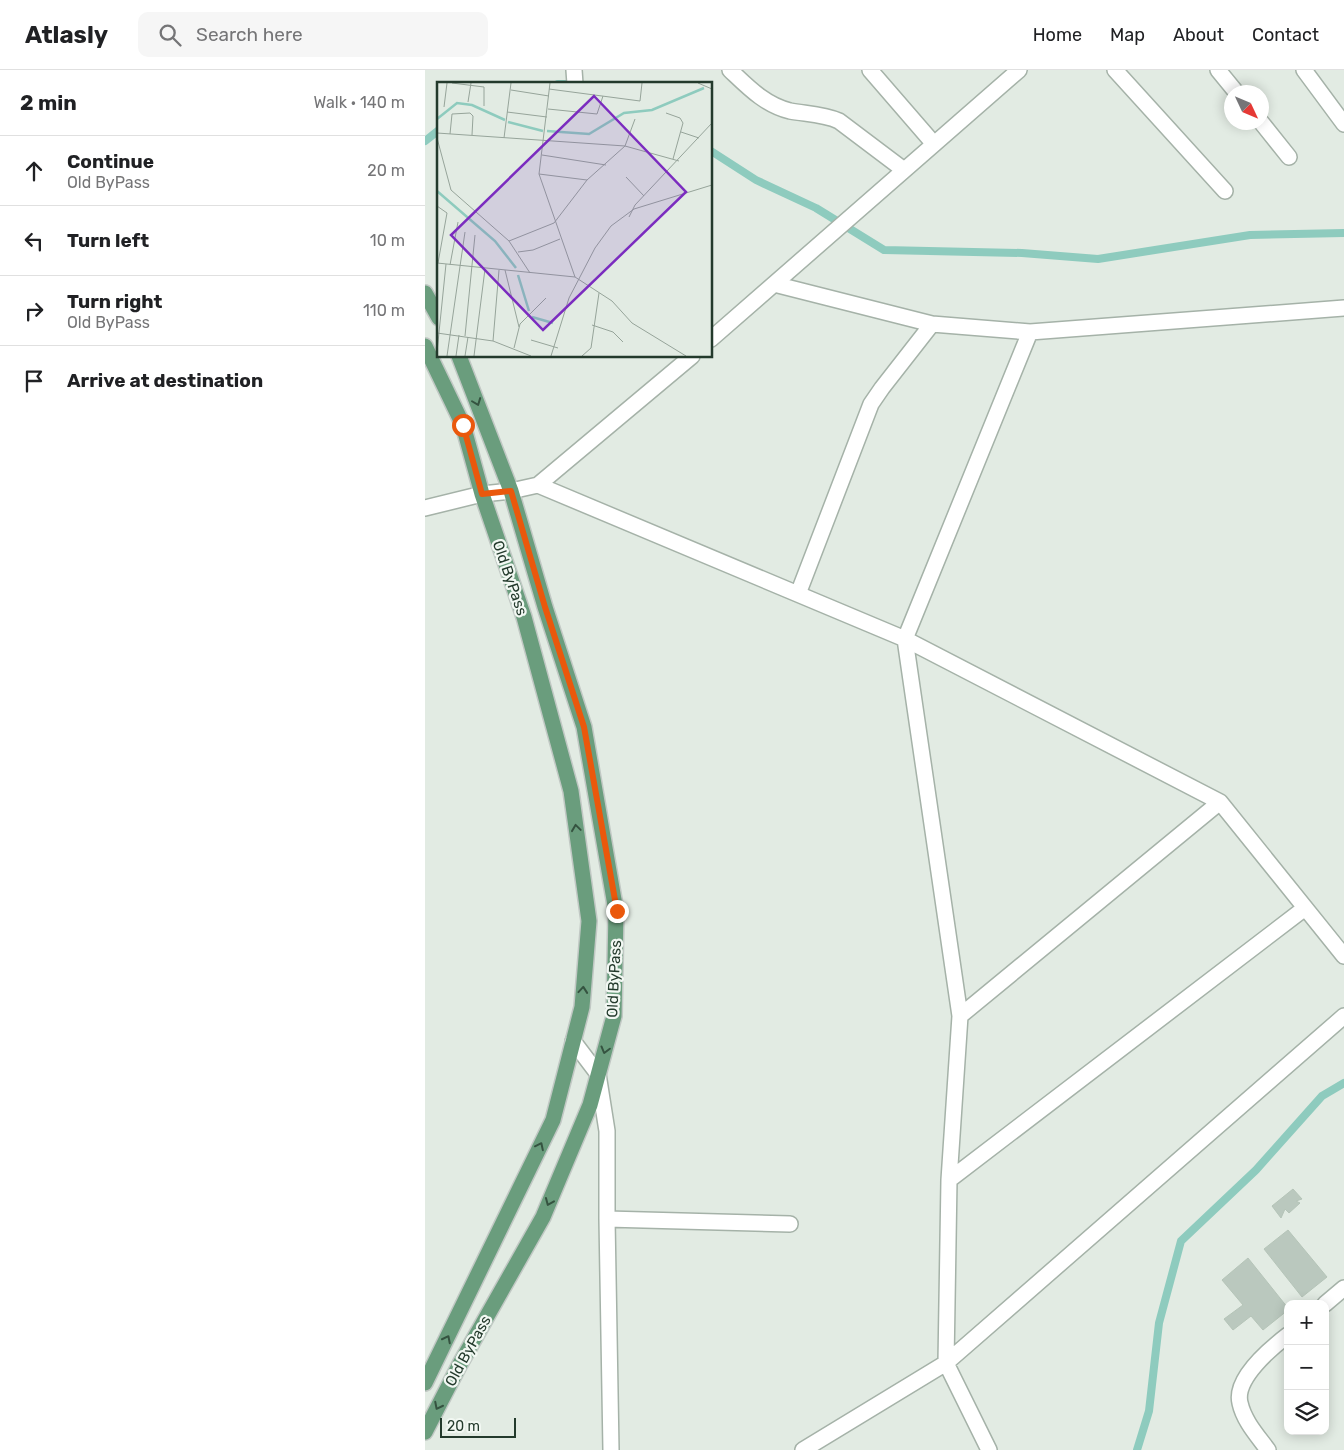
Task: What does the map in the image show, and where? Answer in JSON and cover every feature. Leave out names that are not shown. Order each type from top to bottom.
[{"type":"main road","points":[[425,293],[437,314]]},
{"type":"main road","name":"Old ByPass","points":[[425,346],[463,425],[482,494],[524,617],[571,791],[589,921],[582,1006],[553,1120],[425,1383]]},
{"type":"main road","name":"Old ByPass","points":[[425,1432],[460,1364],[543,1217],[590,1105],[614,1016],[617,911],[584,727],[545,607],[511,491],[460,358]]},
{"type":"street","points":[[730,70],[757,95],[771,104],[788,110],[824,116],[839,121],[904,170]]},
{"type":"street","points":[[870,70],[934,144]]},
{"type":"street","points":[[1115,70],[1225,191]]},
{"type":"street","points":[[1218,70],[1230,85]]},
{"type":"street","points":[[1304,70],[1344,124]]},
{"type":"street","points":[[713,337],[934,144],[1011,72]]},
{"type":"street","points":[[1267,130],[1289,157]]},
{"type":"street","points":[[775,284],[932,324],[1029,332],[1344,308]]},
{"type":"street","points":[[798,594],[871,404],[932,324]]},
{"type":"street","points":[[989,1450],[945,1363],[949,1180],[960,1016],[905,639],[1029,332]]},
{"type":"street","points":[[425,508],[482,494],[511,491],[538,485],[690,358]]},
{"type":"street","points":[[538,485],[905,639],[1221,802],[1344,956]]},
{"type":"street","points":[[960,1016],[1221,802]]},
{"type":"street","points":[[949,1180],[1305,908]]},
{"type":"street","points":[[803,1450],[945,1363],[1344,1016]]},
{"type":"street","points":[[573,1041],[598,1074],[607,1130],[611,1450]]},
{"type":"street","points":[[607,1219],[791,1224]]},
{"type":"street","points":[[1329,1301],[1344,1288]]},
{"type":"street","points":[[1267,1450],[1246,1421],[1239,1401],[1243,1382],[1262,1357],[1284,1338]]},
{"type":"building","points":[[1293,1189],[1302,1199],[1296,1201],[1300,1203],[1289,1213],[1285,1209],[1281,1218],[1272,1206]]},
{"type":"building","points":[[1288,1230],[1327,1277],[1302,1297],[1264,1249]]},
{"type":"building","points":[[1248,1258],[1284,1303],[1284,1313],[1263,1330],[1251,1316],[1233,1330],[1224,1319],[1243,1305],[1222,1280]]},
{"type":"waterway","points":[[425,141],[437,132]]},
{"type":"waterway","points":[[713,152],[756,180],[816,208],[884,250],[1022,253],[1098,259],[1250,235],[1344,233]]},
{"type":"waterway","points":[[1137,1450],[1149,1411],[1159,1323],[1181,1241],[1256,1170],[1322,1096],[1344,1083]]},
{"type":"route","points":[[463,425],[482,494],[511,491],[545,607],[584,727],[617,911]]}]
